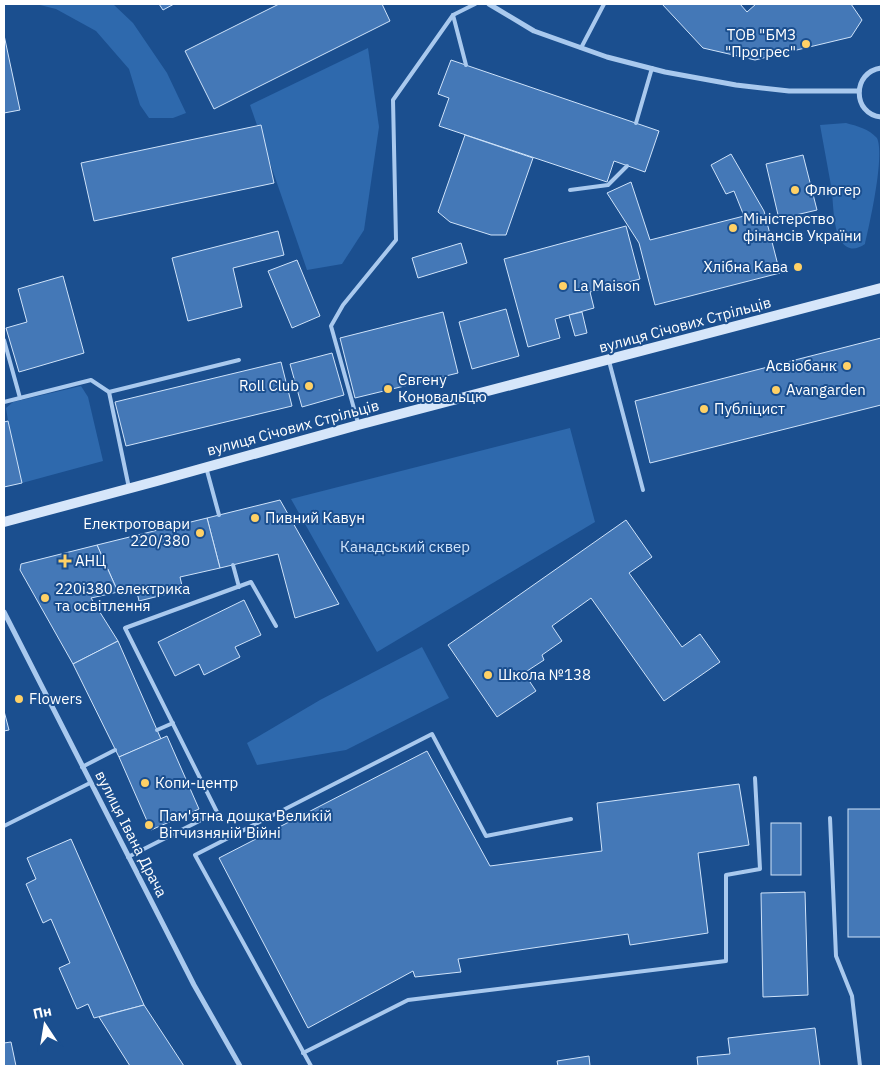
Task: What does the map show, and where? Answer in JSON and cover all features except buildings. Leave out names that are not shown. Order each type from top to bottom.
[{"type":"main road","name":"вулиця Січових Стрільців","points":[[4,522],[358,425],[881,288]]},
{"type":"street","points":[[488,4],[534,31],[607,57],[652,68],[736,85],[789,91],[859,91]]},
{"type":"street","points":[[881,68],[869,72],[860,84],[859,91],[863,106],[869,113],[881,117]]},
{"type":"street","name":"вулиця Івана Драча","points":[[4,612],[194,985],[240,1066]]},
{"type":"lane","points":[[358,425],[331,326],[343,305],[396,240],[393,100],[453,15],[475,4]]},
{"type":"lane","points":[[581,48],[604,4]]},
{"type":"lane","points":[[453,15],[466,65]]},
{"type":"lane","points":[[636,123],[652,68]]},
{"type":"lane","points":[[570,190],[608,185],[627,166]]},
{"type":"lane","points":[[4,340],[20,398]]},
{"type":"lane","points":[[109,392],[239,360]]},
{"type":"lane","points":[[609,360],[643,490]]},
{"type":"lane","points":[[4,402],[92,380],[109,392],[129,488]]},
{"type":"lane","points":[[206,467],[219,516]]},
{"type":"lane","points":[[233,565],[239,587]]},
{"type":"lane","points":[[128,857],[217,812],[125,628],[251,582],[276,626]]},
{"type":"lane","points":[[157,730],[173,723]]},
{"type":"lane","points":[[311,1066],[195,856],[432,734],[486,836],[571,819]]},
{"type":"lane","points":[[82,766],[115,750]]},
{"type":"lane","points":[[303,1052],[408,1000],[726,962],[726,875],[760,869],[755,778]]},
{"type":"lane","points":[[4,826],[90,783]]},
{"type":"lane","points":[[830,818],[836,956],[852,996],[860,1066]]},
{"type":"green space","points":[[36,4],[113,4],[133,23],[167,73],[186,113],[173,118],[149,118],[140,105],[129,69],[96,31],[56,9]]},
{"type":"green space","points":[[368,48],[379,127],[364,230],[342,264],[307,270],[250,105]]},
{"type":"green space","points":[[846,123],[870,132],[877,138],[879,147],[876,190],[865,244],[855,248],[846,247],[837,231],[820,125]]},
{"type":"green space","points":[[81,386],[88,397],[103,461],[22,483],[6,408],[13,402]]},
{"type":"green space","name":"Канадський сквер","points":[[570,428],[595,522],[377,652],[291,499]]},
{"type":"green space","points":[[422,647],[449,698],[346,750],[257,765],[247,743],[320,700]]},
{"type":"place","name":"ТОВ \"БМЗ \"Прогрес\"","points":[[806,44]]},
{"type":"place","name":"Флюгер","points":[[795,190]]},
{"type":"place","name":"Міністерство фінансів України","points":[[733,228]]},
{"type":"place","name":"Хлібна Кава","points":[[798,267]]},
{"type":"place","name":"La Maison","points":[[563,286]]},
{"type":"place","name":"Асвіобанк","points":[[847,366]]},
{"type":"place","name":"Roll Club","points":[[309,386]]},
{"type":"place","name":"Євгену Коновальцю","points":[[388,389]]},
{"type":"place","name":"Avangarden","points":[[776,390]]},
{"type":"place","name":"Публіцист","points":[[704,409]]},
{"type":"place","name":"Пивний Кавун","points":[[255,518]]},
{"type":"place","name":"Електротовари 220/380","points":[[200,533]]},
{"type":"place","name":"АНЦ","points":[[65,561]]},
{"type":"place","name":"220і380 електрика та освітлення","points":[[45,598]]},
{"type":"place","name":"Школа №138","points":[[488,675]]},
{"type":"place","name":"Flowers","points":[[19,699]]},
{"type":"place","name":"Копи-центр","points":[[145,783]]},
{"type":"place","name":"Пам'ятна дошка Великій Вітчизняній Війні","points":[[149,825]]}]
